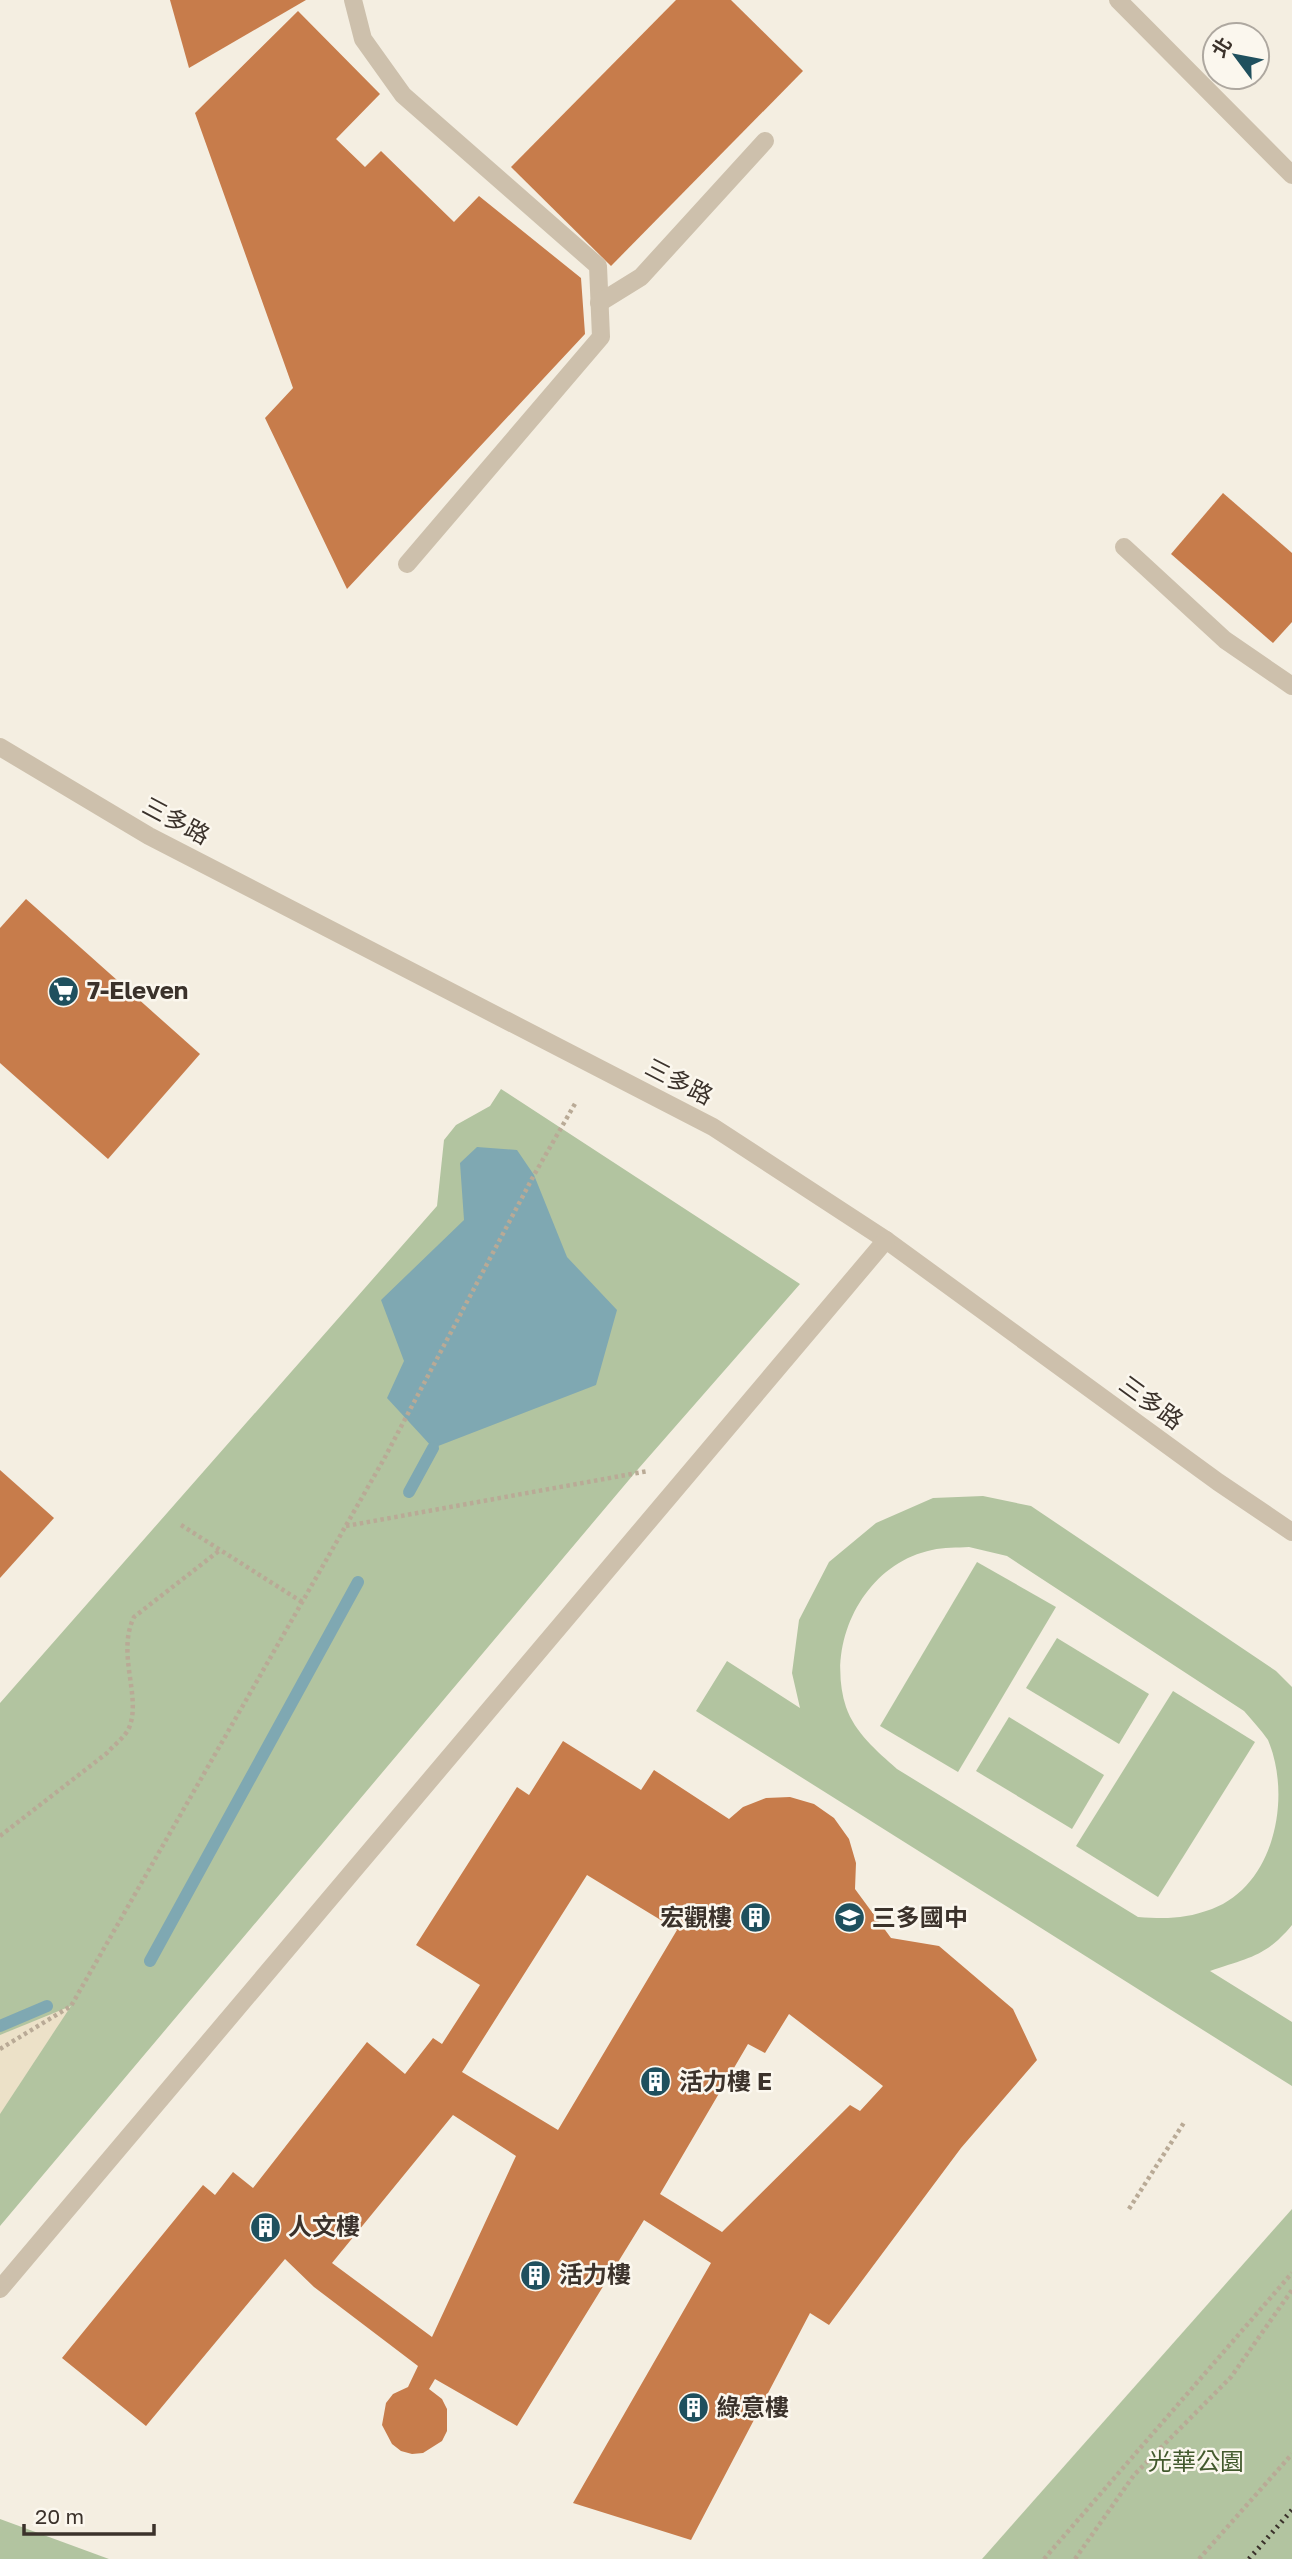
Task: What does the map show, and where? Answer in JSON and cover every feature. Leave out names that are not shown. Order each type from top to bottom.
[{"type":"street","points":[[353,0],[363,39],[403,95],[598,267],[601,337],[407,564]]},
{"type":"street","points":[[1118,0],[1292,175]]},
{"type":"street","points":[[599,303],[641,277],[765,141]]},
{"type":"street","points":[[1124,547],[1225,640],[1292,686]]},
{"type":"street","name":"三多路","points":[[0,747],[149,836],[713,1127],[886,1240],[1217,1482],[1292,1532]]},
{"type":"street","points":[[0,2289],[886,1240]]},
{"type":"path","points":[[0,2049],[71,2006],[384,1459],[534,1175],[576,1102]]},
{"type":"path","points":[[345,1526],[648,1471]]},
{"type":"path","points":[[181,1525],[302,1602]]},
{"type":"path","points":[[0,1836],[107,1753],[122,1738],[129,1727],[132,1710],[127,1645],[128,1630],[134,1617],[220,1550]]},
{"type":"path","points":[[1129,2209],[1185,2121]]},
{"type":"path","points":[[1044,2559],[1292,2273]]},
{"type":"path","points":[[1075,2559],[1133,2475],[1231,2377],[1292,2290]]},
{"type":"path","points":[[1199,2559],[1292,2454]]},
{"type":"green space","points":[[501,1089],[800,1284],[639,1468],[0,2226],[0,1703],[437,1206],[444,1140],[456,1125],[490,1106]]},
{"type":"green space","points":[[983,1496],[1031,1506],[1276,1671],[1292,1687],[1292,1925],[1283,1936],[1264,1950],[1210,1971],[1292,2022],[1292,2086],[696,1711],[727,1661],[800,1708],[792,1673],[799,1620],[829,1562],[876,1523],[933,1498]],"holes":[[[969,1547],[1007,1556],[1244,1711],[1268,1740],[1278,1787],[1273,1837],[1264,1860],[1251,1880],[1233,1897],[1212,1909],[1193,1915],[1138,1917],[897,1769],[867,1741],[855,1725],[846,1707],[841,1682],[841,1657],[846,1633],[869,1589],[887,1571],[908,1558],[932,1550]]]},
{"type":"green space","points":[[977,1562],[1056,1607],[958,1772],[880,1726]]},
{"type":"green space","points":[[1057,1638],[1149,1694],[1119,1744],[1026,1688]]},
{"type":"green space","points":[[1173,1691],[1255,1742],[1158,1897],[1076,1846]]},
{"type":"green space","points":[[1009,1717],[1104,1775],[1072,1829],[976,1771]]},
{"type":"green space","name":"光華公園","points":[[1292,2209],[1292,2559],[982,2559]]},
{"type":"green space","points":[[0,2519],[109,2559],[0,2559]]},
{"type":"shaded area","points":[[71,2006],[0,2114],[0,2035]]},
{"type":"water","points":[[477,1147],[517,1150],[534,1175],[567,1257],[617,1310],[596,1385],[433,1448],[387,1398],[404,1361],[381,1300],[464,1220],[460,1163]]},
{"type":"building","points":[[170,0],[306,0],[189,68]]},
{"type":"building","points":[[676,0],[731,0],[803,71],[611,266],[511,167]]},
{"type":"building","points":[[298,11],[380,94],[336,139],[365,167],[381,151],[454,222],[479,196],[581,278],[585,334],[347,589],[265,418],[293,388],[195,113]]},
{"type":"building","points":[[1223,493],[1292,553],[1292,622],[1273,643],[1171,554]]},
{"type":"building","name":"7-Eleven","points":[[26,899],[200,1054],[108,1159],[0,1063],[0,928]]},
{"type":"building","points":[[0,1470],[54,1518],[0,1578]]},
{"type":"building","points":[[563,1741],[641,1790],[654,1770],[729,1819],[743,1807],[766,1798],[790,1797],[814,1804],[834,1818],[849,1839],[856,1863],[855,1889],[891,1938],[939,1946],[1013,2009],[1037,2060],[961,2148],[829,2325],[810,2313],[691,2540],[573,2503],[711,2263],[644,2220],[517,2426],[435,2379],[429,2389],[442,2399],[447,2409],[447,2431],[442,2441],[423,2453],[401,2451],[392,2444],[382,2425],[386,2403],[393,2394],[408,2387],[418,2366],[314,2287],[285,2259],[146,2426],[62,2358],[203,2185],[215,2195],[233,2172],[253,2188],[367,2042],[405,2074],[433,2038],[442,2044],[480,1985],[416,1945],[517,1787],[529,1795]],"holes":[[[587,1875],[677,1930],[558,2130],[462,2072]],[[789,2014],[883,2086],[860,2111],[850,2105],[722,2232],[660,2194],[748,2044],[765,2053]],[[453,2115],[516,2156],[432,2337],[332,2263]]]},
{"type":"waterway","points":[[409,1492],[433,1448]]},
{"type":"waterway","points":[[150,1961],[358,1582]]},
{"type":"waterway","points":[[0,2026],[47,2006]]},
{"type":"railway","points":[[1249,2559],[1292,2510]]},
{"type":"place","name":"7-Eleven","points":[[64,991]]},
{"type":"place","name":"宏觀樓","points":[[755,1918]]},
{"type":"place","name":"三多國中","points":[[849,1918]]},
{"type":"place","name":"活力樓 E","points":[[656,2082]]},
{"type":"place","name":"人文樓","points":[[265,2227]]},
{"type":"place","name":"活力樓","points":[[536,2275]]},
{"type":"place","name":"綠意樓","points":[[694,2408]]}]
